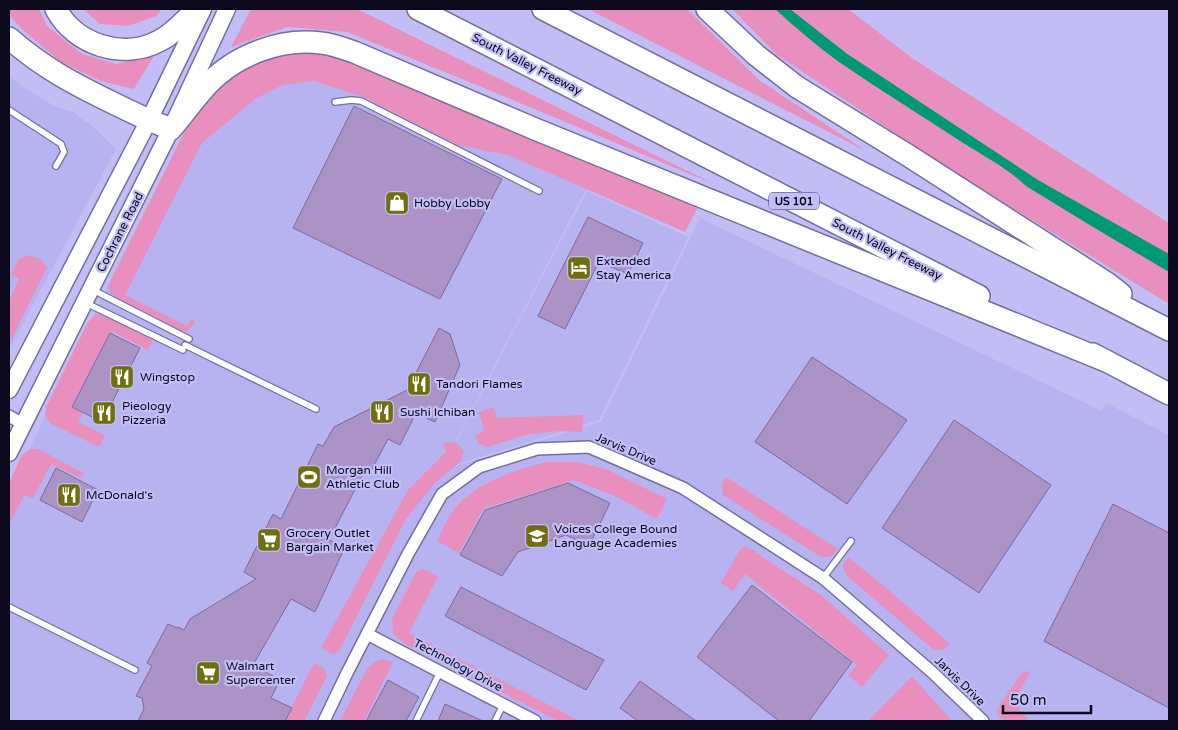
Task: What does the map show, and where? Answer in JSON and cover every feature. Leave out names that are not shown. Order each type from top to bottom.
[{"type":"highway","points":[[56,9],[68,25],[79,35],[91,42],[110,48],[127,50],[159,41],[173,32],[197,9]]},
{"type":"highway","name":"South Valley Freeway","points":[[418,9],[1169,394]]},
{"type":"highway","points":[[543,9],[1169,330]]},
{"type":"highway","points":[[707,9],[756,56],[797,87],[1107,282],[1149,320]]},
{"type":"highway","points":[[9,38],[40,63],[59,75],[148,120],[171,129],[209,84],[225,69],[262,49],[299,42],[336,46],[1106,361]]},
{"type":"main road","name":"Cochrane Road","points":[[9,390],[203,9]]},
{"type":"main road","name":"Cochrane Road","points":[[9,453],[16,420],[87,296],[171,129],[227,9]]},
{"type":"street","name":"Jarvis Drive","points":[[324,721],[408,554],[442,494],[479,467],[537,449],[589,447],[674,485],[823,578],[932,672],[983,721]]},
{"type":"street","name":"Technology Drive","points":[[367,634],[535,721]]},
{"type":"lane","points":[[335,102],[361,101],[539,191]]},
{"type":"lane","points":[[9,110],[61,144],[64,152],[56,166]]},
{"type":"lane","points":[[87,296],[189,339]]},
{"type":"lane","points":[[87,296],[184,347],[316,408]]},
{"type":"lane","points":[[823,578],[851,541]]},
{"type":"lane","points":[[9,607],[136,670]]},
{"type":"lane","points":[[416,721],[440,672]]},
{"type":"lane","points":[[495,721],[503,705]]},
{"type":"shaded area","points":[[9,9],[39,9],[47,26],[82,54],[117,64],[155,54],[134,89],[101,81],[61,62],[23,30],[9,15]]},
{"type":"shaded area","points":[[83,9],[162,9],[156,16],[128,26],[100,24]]},
{"type":"shaded area","points":[[251,9],[357,9],[716,185],[347,32],[287,27],[231,47]]},
{"type":"shaded area","points":[[588,9],[687,9],[759,80],[866,151]]},
{"type":"shaded area","points":[[732,9],[848,9],[912,58],[1169,223],[1169,304],[949,169],[777,55]]},
{"type":"shaded area","points":[[775,9],[790,9],[846,53],[1038,180],[1169,254],[1169,272],[1026,186],[1000,166],[853,72],[823,50]]},
{"type":"shaded area","points":[[324,52],[366,66],[699,205],[685,232],[508,155],[458,145],[361,96],[314,81],[282,85],[255,99],[202,143],[125,295],[187,326],[191,319],[195,323],[188,331],[182,331],[111,294],[108,286],[192,116],[212,88],[240,67],[280,53]]},
{"type":"shaded area","points":[[9,76],[56,107],[71,111],[94,127],[116,149],[9,350]]},
{"type":"shaded area","points":[[358,77],[586,189],[440,471],[601,422],[700,218],[1102,411],[1106,403],[1169,435],[1169,721],[9,721],[9,492],[119,262],[182,140],[260,78]]},
{"type":"shaded area","points":[[587,191],[688,237],[599,420],[442,469]]},
{"type":"shaded area","points":[[28,255],[42,260],[47,268],[9,344],[9,301],[19,279],[11,274],[19,259]]},
{"type":"shaded area","points":[[96,314],[106,315],[153,340],[148,350],[111,331],[71,407],[83,413],[78,422],[105,435],[99,447],[50,423],[45,416],[46,407],[88,322]]},
{"type":"shaded area","points":[[494,407],[497,418],[584,415],[582,432],[559,431],[525,435],[488,447],[479,444],[475,436],[484,431],[479,412]]},
{"type":"shaded area","points":[[455,442],[464,451],[460,462],[435,483],[406,519],[339,651],[333,654],[321,648],[408,490],[446,452],[443,443]]},
{"type":"shaded area","points":[[30,449],[38,449],[84,473],[81,478],[51,464],[33,498],[24,495],[9,525],[9,483],[22,455]]},
{"type":"shaded area","points":[[546,462],[579,462],[608,470],[667,499],[657,519],[613,495],[574,480],[484,508],[459,553],[437,541],[453,511],[475,490],[509,473]]},
{"type":"shaded area","points":[[726,477],[838,549],[830,557],[821,557],[723,495],[722,484]]},
{"type":"shaded area","points":[[746,546],[822,596],[889,655],[862,687],[848,675],[857,665],[745,574],[733,591],[721,583],[741,548]]},
{"type":"shaded area","points":[[848,557],[950,644],[942,650],[934,650],[846,575],[843,566]]},
{"type":"shaded area","points":[[423,569],[438,576],[409,633],[578,721],[558,721],[405,644],[393,633],[392,619],[416,572]]},
{"type":"shaded area","points":[[383,659],[393,662],[364,721],[340,721],[367,669],[375,662]]},
{"type":"shaded area","points":[[314,663],[324,668],[327,676],[304,721],[285,721]]},
{"type":"shaded area","points":[[1023,671],[1030,672],[1014,702],[1029,721],[1004,721],[996,712]]},
{"type":"shaded area","points":[[912,676],[952,721],[868,721]]},
{"type":"building","name":"Hobby Lobby","points":[[354,106],[502,179],[440,299],[293,228]]},
{"type":"building","name":"Extended Stay America","points":[[588,217],[643,243],[628,274],[599,262],[565,329],[538,316]]},
{"type":"building","points":[[439,328],[450,334],[460,365],[435,422],[416,413],[400,445],[388,439],[371,471],[366,468],[329,540],[345,547],[315,612],[291,599],[253,665],[280,680],[271,698],[292,708],[285,721],[138,721],[144,709],[142,698],[136,696],[152,666],[147,663],[168,624],[184,630],[190,619],[256,579],[244,572],[273,514],[281,519],[318,444],[323,446],[334,427],[407,390]]},
{"type":"building","points":[[110,333],[140,348],[102,422],[72,407]]},
{"type":"building","points":[[812,357],[907,420],[847,504],[755,442]]},
{"type":"building","points":[[954,420],[1051,485],[979,593],[882,528]]},
{"type":"building","name":"McDonald's","points":[[56,468],[98,490],[82,522],[40,500]]},
{"type":"building","points":[[568,483],[610,503],[589,546],[566,535],[518,552],[502,576],[460,555],[485,510]]},
{"type":"building","points":[[1113,504],[1169,533],[1169,708],[1044,641]]},
{"type":"building","points":[[752,585],[852,662],[809,721],[779,721],[697,657]]},
{"type":"building","points":[[461,587],[604,660],[586,690],[445,616]]},
{"type":"building","points":[[388,680],[419,697],[406,721],[366,721]]},
{"type":"building","points":[[640,681],[696,721],[638,721],[620,708]]},
{"type":"building","points":[[445,704],[483,721],[438,721]]},
{"type":"place","name":"Hobby Lobby","points":[[397,203]]},
{"type":"place","name":"Extended Stay America","points":[[579,268]]},
{"type":"place","name":"Wingstop","points":[[122,377]]},
{"type":"place","name":"Tandori Flames","points":[[419,384]]},
{"type":"place","name":"Sushi Ichiban","points":[[382,412]]},
{"type":"place","name":"Pieology Pizzeria","points":[[104,413]]},
{"type":"place","name":"Morgan Hill Athletic Club","points":[[309,477]]},
{"type":"place","name":"McDonald's","points":[[69,495]]},
{"type":"place","name":"Voices College Bound Language Academies","points":[[537,536]]},
{"type":"place","name":"Grocery Outlet Bargain Market","points":[[269,540]]},
{"type":"place","name":"Walmart Supercenter","points":[[208,673]]}]
